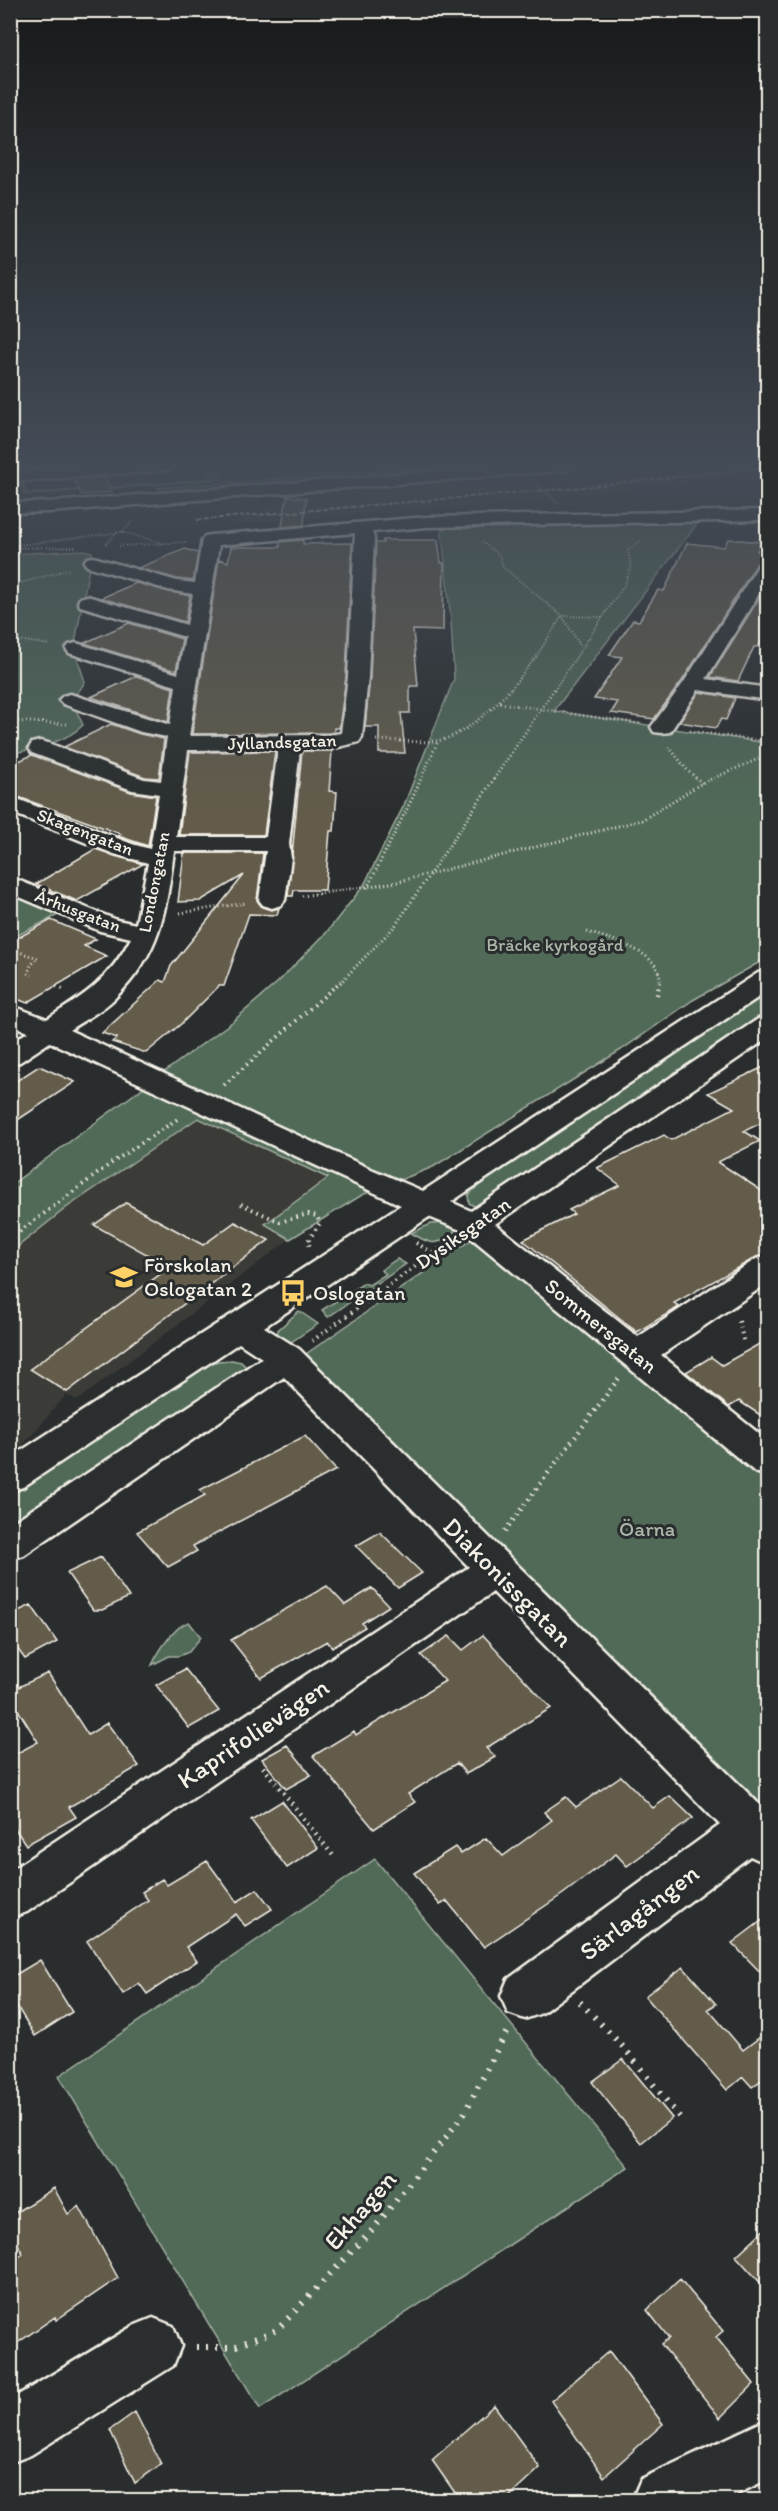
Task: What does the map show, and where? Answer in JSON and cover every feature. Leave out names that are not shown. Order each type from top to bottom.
[{"type":"street","points":[[163,582],[204,590]]},
{"type":"street","name":"Londongatan","points":[[10,1056],[104,994],[122,976],[138,953],[149,925],[205,582]]},
{"type":"street","name":"Jyllandsgatan","points":[[179,738],[290,743],[347,739],[353,732],[363,582]]},
{"type":"street","points":[[662,727],[693,684],[757,582]]},
{"type":"street","points":[[87,602],[197,634]]},
{"type":"street","points":[[76,649],[188,683]]},
{"type":"street","points":[[693,684],[768,694]]},
{"type":"street","points":[[70,700],[179,738]]},
{"type":"street","points":[[272,900],[279,858],[277,844],[290,743]]},
{"type":"street","points":[[40,748],[140,785],[171,789]]},
{"type":"street","name":"Skagengatan","points":[[10,803],[123,849],[162,852],[277,844]]},
{"type":"street","name":"Århusgatan","points":[[10,884],[109,926],[149,925]]},
{"type":"street","name":"Dysiksgatan","points":[[10,1477],[768,979]]},
{"type":"street","points":[[10,1013],[425,1204]]},
{"type":"street","name":"Dysiksgatan","points":[[474,1224],[768,1025]]},
{"type":"street","name":"Sommersgatan","points":[[425,1204],[474,1224],[768,1462]]},
{"type":"street","points":[[637,1354],[768,1267]]},
{"type":"street","name":"Diakonissgatan","points":[[240,1328],[287,1358],[760,1836]]},
{"type":"street","points":[[10,1544],[287,1358]]},
{"type":"street","name":"Kaprifolievägen","points":[[10,1897],[490,1564]]},
{"type":"street","name":"Särlagången","points":[[540,1986],[760,1836]]},
{"type":"street","points":[[10,2434],[153,2346]]},
{"type":"street","points":[[662,2500],[768,2448]]},
{"type":"path","points":[[521,582],[562,616],[581,647]]},
{"type":"path","points":[[10,1239],[113,1162],[202,1102],[276,1042],[352,973],[395,926],[624,582]]},
{"type":"path","points":[[562,616],[602,617]]},
{"type":"path","points":[[347,739],[438,741],[463,730],[499,703],[536,657],[562,616]]},
{"type":"path","points":[[499,703],[768,742]]},
{"type":"path","points":[[10,721],[69,724]]},
{"type":"path","points":[[662,727],[669,748],[688,771],[702,783]]},
{"type":"path","points":[[368,888],[438,741]]},
{"type":"path","points":[[149,925],[272,900],[368,888],[429,875],[642,820],[702,783],[768,755]]},
{"type":"path","points":[[587,932],[624,945],[651,960],[660,976],[657,994]]},
{"type":"path","points":[[10,949],[38,958],[31,965],[28,973],[32,975]]},
{"type":"path","points":[[241,1204],[280,1222],[308,1214],[317,1216],[320,1223],[308,1241],[309,1246],[313,1249]]},
{"type":"path","name":"Dysiksgatan","points":[[287,1358],[474,1224]]},
{"type":"path","points":[[736,1309],[744,1344]]},
{"type":"path","points":[[490,1564],[637,1354]]},
{"type":"path","points":[[255,1773],[263,1767],[335,1858]]},
{"type":"path","points":[[540,1986],[625,2049],[681,2119]]},
{"type":"path","name":"Ekhagen","points":[[153,2346],[234,2347],[277,2330],[375,2227],[464,2114],[540,1986]]},
{"type":"shaded area","name":"Förskolan Oslogatan 2","points":[[198,1118],[329,1178],[265,1224],[290,1239],[78,1400],[66,1395],[24,1444],[11,1452],[11,1252],[66,1208]]},
{"type":"green space","points":[[11,582],[86,582],[74,648],[85,682],[72,701],[83,725],[59,741],[11,754]]},
{"type":"green space","name":"Bräcke kyrkogård","points":[[447,582],[652,582],[554,711],[767,743],[767,958],[693,1000],[621,1050],[433,1167],[362,1195],[290,1239],[265,1224],[328,1178],[198,1118],[66,1208],[11,1252],[11,1185],[232,1022],[278,982],[326,933],[364,885],[404,805],[454,679]]},
{"type":"green space","points":[[11,892],[62,913],[18,935],[11,936]]},
{"type":"green space","points":[[767,993],[767,1015],[477,1208],[469,1203],[468,1195],[480,1183]]},
{"type":"green space","points":[[445,1223],[456,1227],[452,1234],[442,1241],[429,1242],[411,1233],[431,1224]]},
{"type":"green space","name":"Öarna","points":[[481,1233],[767,1474],[767,1815],[300,1358]]},
{"type":"green space","points":[[397,1259],[406,1264],[328,1317],[322,1310],[364,1283],[369,1285],[386,1274],[381,1270]]},
{"type":"green space","points":[[299,1311],[318,1324],[285,1346],[277,1336],[278,1330]]},
{"type":"green space","points":[[218,1361],[241,1362],[246,1367],[244,1372],[131,1444],[11,1525],[11,1496],[204,1366]]},
{"type":"green space","points":[[189,1622],[201,1637],[189,1652],[179,1656],[169,1656],[152,1665],[173,1633]]},
{"type":"green space","points":[[375,1859],[628,2167],[260,2409],[59,2076]]},
{"type":"building","points":[[215,582],[350,582],[346,677],[339,728],[334,728],[334,732],[330,733],[192,734]]},
{"type":"building","points":[[374,582],[444,582],[443,631],[413,630],[418,686],[410,686],[410,713],[401,713],[405,753],[379,753],[379,727],[365,727],[370,677]]},
{"type":"building","points":[[668,582],[745,582],[682,681],[654,719],[611,713],[618,702],[594,699],[622,657],[609,655],[633,620],[639,621],[658,590],[664,591]]},
{"type":"building","points":[[136,583],[190,596],[185,622],[101,598]]},
{"type":"building","points":[[768,584],[768,628],[758,647],[754,647],[738,681],[710,677]]},
{"type":"building","points":[[129,623],[182,639],[176,671],[84,643]]},
{"type":"building","points":[[137,676],[173,688],[168,722],[91,697]]},
{"type":"building","points":[[699,692],[735,698],[726,720],[721,719],[716,728],[679,722]]},
{"type":"building","points":[[111,724],[164,739],[159,778],[145,777],[64,747]]},
{"type":"building","points":[[275,751],[264,835],[179,835],[190,752]]},
{"type":"building","points":[[302,751],[332,751],[329,791],[337,792],[334,831],[330,831],[325,890],[294,890],[293,896],[288,896]]},
{"type":"building","points":[[32,755],[131,792],[156,796],[148,846],[10,794],[10,765]]},
{"type":"building","points":[[95,849],[143,864],[77,901],[36,884]]},
{"type":"building","points":[[184,853],[263,853],[257,900],[262,907],[271,910],[279,908],[277,915],[249,914],[224,986],[219,986],[181,1024],[146,1053],[112,1042],[117,1038],[102,1033],[160,980],[165,982],[171,966],[244,875],[200,901],[178,902]]},
{"type":"building","points":[[51,920],[96,939],[84,946],[107,956],[27,1003],[10,996],[10,942]]},
{"type":"building","points":[[768,1065],[768,1126],[761,1123],[744,1131],[760,1141],[718,1162],[768,1195],[768,1251],[674,1303],[679,1307],[637,1332],[523,1240],[574,1214],[569,1210],[620,1185],[597,1168],[664,1135],[671,1140],[734,1108],[708,1093]]},
{"type":"building","points":[[39,1066],[75,1082],[10,1125],[10,1085]]},
{"type":"building","points":[[126,1203],[203,1245],[235,1222],[269,1240],[67,1392],[30,1369],[170,1267],[94,1225]]},
{"type":"building","points":[[768,1339],[768,1420],[739,1401],[729,1407],[686,1372],[711,1357],[722,1365]]},
{"type":"building","points":[[305,1436],[336,1470],[193,1546],[197,1551],[168,1567],[137,1532],[205,1495],[200,1490]]},
{"type":"building","points":[[380,1532],[422,1573],[398,1588],[356,1546]]},
{"type":"building","points":[[101,1557],[129,1597],[102,1610],[93,1610],[67,1573]]},
{"type":"building","points":[[327,1586],[345,1605],[372,1588],[389,1606],[362,1623],[365,1627],[332,1647],[327,1641],[261,1678],[231,1640]]},
{"type":"building","points":[[31,1605],[57,1642],[25,1659],[10,1639],[10,1615]]},
{"type":"building","points":[[483,1635],[551,1708],[486,1748],[495,1757],[466,1774],[457,1763],[408,1794],[415,1802],[374,1829],[313,1756],[354,1731],[356,1735],[445,1681],[421,1655],[449,1636],[463,1650]]},
{"type":"building","points":[[185,1669],[219,1711],[189,1728],[156,1685]]},
{"type":"building","points":[[48,1673],[88,1735],[107,1723],[139,1766],[69,1807],[76,1817],[26,1845],[10,1821],[10,1757],[38,1742],[10,1697],[10,1691]]},
{"type":"building","points":[[287,1745],[311,1775],[286,1789],[262,1759]]},
{"type":"building","points":[[621,1776],[653,1808],[670,1796],[693,1818],[627,1866],[616,1854],[563,1894],[484,1947],[447,1901],[440,1905],[414,1873],[455,1847],[461,1854],[486,1838],[503,1856],[552,1820],[544,1812],[566,1797],[576,1807]]},
{"type":"building","points":[[282,1801],[318,1848],[287,1868],[251,1820]]},
{"type":"building","points":[[207,1861],[237,1902],[257,1889],[272,1909],[245,1926],[236,1914],[186,1947],[197,1961],[147,1994],[139,1983],[123,1994],[87,1941],[148,1900],[142,1892],[162,1879],[167,1885]]},
{"type":"building","points":[[768,1916],[768,1980],[732,1943]]},
{"type":"building","points":[[40,1960],[72,2012],[35,2036],[10,1995],[10,1978]]},
{"type":"building","points":[[683,1967],[716,2004],[708,2009],[743,2050],[768,2031],[768,2075],[752,2087],[743,2077],[727,2090],[645,1996]]},
{"type":"building","points":[[623,2059],[672,2118],[641,2143],[592,2082]]},
{"type":"building","points":[[54,2188],[68,2214],[79,2206],[118,2278],[10,2348],[10,2263],[23,2254],[10,2229],[10,2216]]},
{"type":"building","points":[[768,2226],[768,2291],[736,2256]]},
{"type":"building","points":[[680,2279],[723,2331],[716,2337],[754,2384],[720,2418],[661,2344],[669,2338],[647,2310]]},
{"type":"building","points":[[609,2351],[663,2424],[604,2477],[551,2401]]},
{"type":"building","points":[[494,2405],[540,2468],[506,2500],[460,2500],[432,2460]]},
{"type":"building","points":[[135,2412],[161,2464],[135,2483],[110,2430]]},
{"type":"place","name":"Förskolan Oslogatan 2","points":[[124,1277]]},
{"type":"place","name":"Oslogatan","points":[[293,1293]]}]
